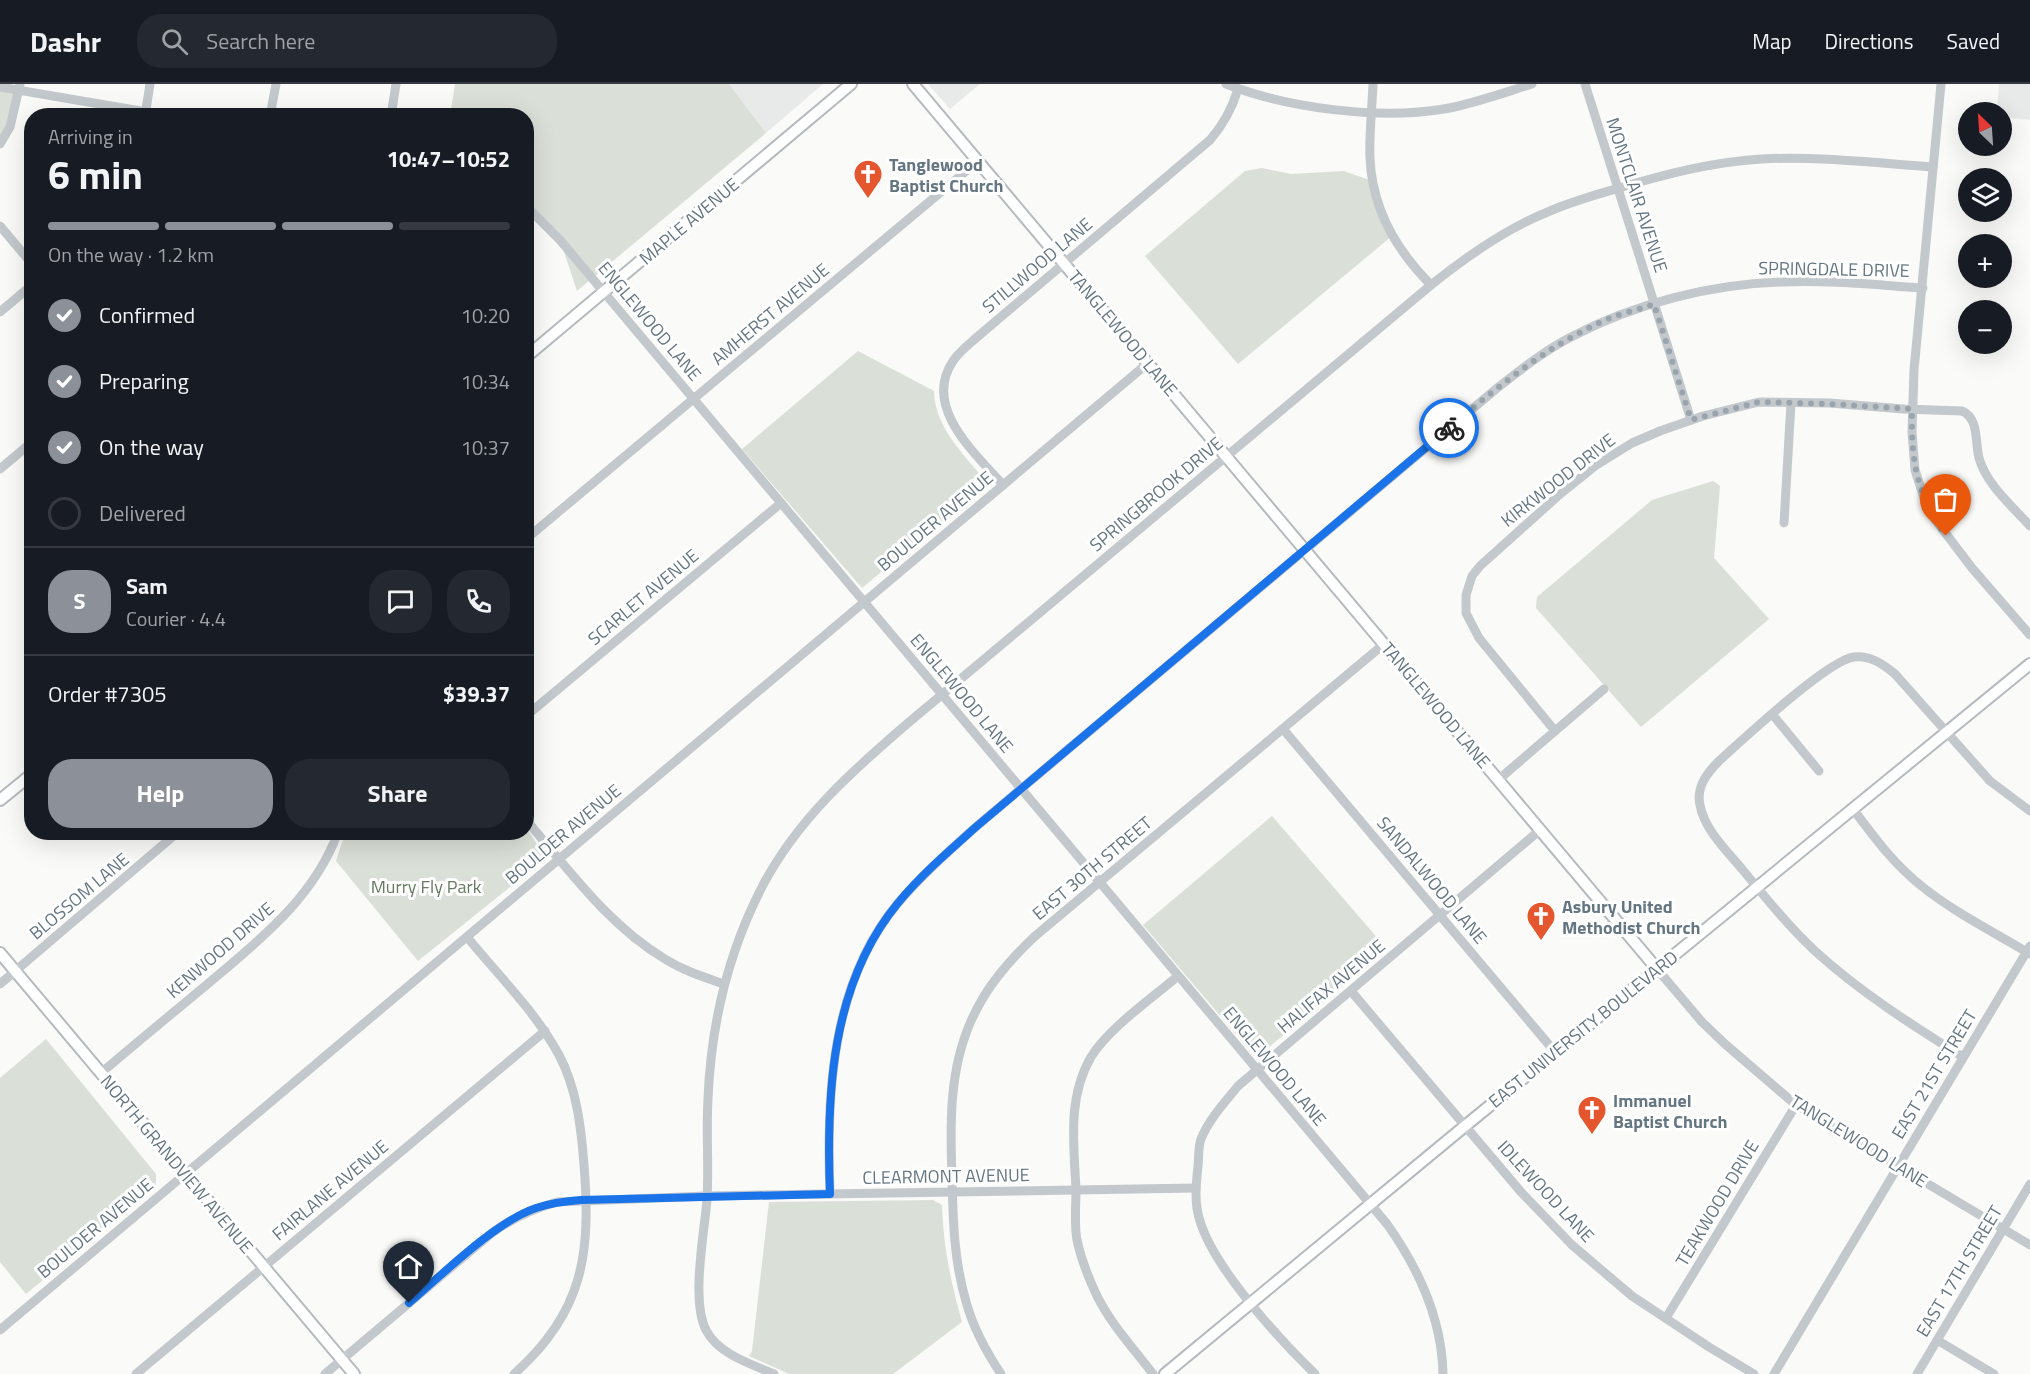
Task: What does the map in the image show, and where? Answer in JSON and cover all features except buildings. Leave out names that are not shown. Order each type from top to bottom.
[{"type":"main road","name":"MAPLE AVENUE","points":[[534,350],[851,84]]},
{"type":"main road","name":"TANGLEWOOD LANE","points":[[913,84],[1657,969]]},
{"type":"main road","name":"EAST UNIVERSITY BOULEVARD","points":[[1165,1374],[2030,664]]},
{"type":"main road","points":[[0,800],[24,780]]},
{"type":"main road","name":"NORTH GRANDVIEW AVENUE","points":[[0,953],[354,1374]]},
{"type":"street","points":[[147,108],[150,84]]},
{"type":"street","points":[[272,108],[276,84]]},
{"type":"street","points":[[392,108],[396,84]]},
{"type":"street","points":[[1226,84],[1310,106],[1372,113],[1445,109],[1532,84]]},
{"type":"street","points":[[1373,84],[1370,158],[1375,195],[1395,242],[1431,285]]},
{"type":"street","name":"MONTCLAIR AVENUE","points":[[1585,84],[1691,420]]},
{"type":"street","points":[[1941,84],[1912,409],[1913,454],[1926,504],[1946,536],[2030,635]]},
{"type":"street","points":[[0,87],[19,87],[118,108]]},
{"type":"street","points":[[0,144],[10,127],[19,87]]},
{"type":"street","name":"STILLWOOD LANE","points":[[1003,485],[971,449],[949,416],[944,393],[947,372],[958,355],[976,338],[1210,140],[1223,125],[1238,89]]},
{"type":"street","name":"SPRINGBROOK DRIVE","points":[[774,1374],[725,1351],[716,1344],[705,1329],[700,1306],[699,1287],[707,1196],[710,1059],[724,984],[763,886],[792,841],[830,793],[942,695],[1431,285],[1457,264],[1500,236],[1548,211],[1593,195],[1689,169],[1760,159],[1818,159],[1934,167]]},
{"type":"street","name":"AMHERST AVENUE","points":[[534,532],[978,161]]},
{"type":"street","name":"ENGLEWOOD LANE","points":[[534,214],[560,240],[604,292],[1387,1224],[1410,1256],[1425,1287],[1437,1322],[1443,1374]]},
{"type":"street","points":[[0,226],[24,254]]},
{"type":"street","name":"SPRINGDALE DRIVE","points":[[830,1194],[828,1147],[831,1078],[842,1021],[861,964],[883,922],[916,883],[959,842],[1526,365],[1570,338],[1611,318],[1654,304],[1738,286],[1783,282],[1923,288]]},
{"type":"street","points":[[0,312],[24,292]]},
{"type":"street","name":"BOULDER AVENUE","points":[[0,1330],[1148,363]]},
{"type":"street","name":"KIRKWOOD DRIVE","points":[[1555,731],[1496,661],[1470,622],[1465,604],[1468,585],[1472,576],[1503,544],[1595,466],[1632,443],[1691,420],[1759,402],[1962,411],[1973,421],[1979,457],[1986,475],[2030,526]]},
{"type":"street","points":[[1784,523],[1791,403]]},
{"type":"street","points":[[0,469],[24,449]]},
{"type":"street","name":"SCARLET AVENUE","points":[[534,709],[781,504]]},
{"type":"street","name":"EAST 30TH STREET","points":[[1001,1374],[988,1353],[967,1306],[954,1246],[951,1147],[954,1084],[962,1048],[974,1014],[988,989],[1015,956],[1062,913],[1384,644]]},
{"type":"street","points":[[1963,1057],[1902,1019],[1841,974],[1813,949],[1757,888],[1709,826],[1700,806],[1700,789],[1709,771],[1719,760],[1772,714],[1839,663],[1855,657],[1865,657],[1884,664],[1895,674],[1990,781],[2030,811]]},
{"type":"street","points":[[1498,780],[1604,689]]},
{"type":"street","points":[[1772,714],[1819,771]]},
{"type":"street","name":"SANDALWOOD LANE","points":[[1283,729],[1555,1052]]},
{"type":"street","points":[[1853,809],[1880,846],[1922,887],[1971,920],[2029,951]]},
{"type":"street","points":[[534,829],[602,908],[642,944],[693,974],[724,984]]},
{"type":"street","name":"HALIFAX AVENUE","points":[[1316,1374],[1251,1303],[1218,1258],[1204,1232],[1196,1204],[1201,1140],[1217,1111],[1238,1086],[1540,830]]},
{"type":"street","name":"BLOSSOM LANE","points":[[0,984],[169,840]]},
{"type":"street","name":"KENWOOD DRIVE","points":[[101,1073],[223,971],[285,915],[315,878],[334,840]]},
{"type":"street","points":[[466,937],[545,1030],[566,1070],[578,1111],[587,1200],[583,1261],[572,1298],[553,1334],[514,1374]]},
{"type":"street","name":"EAST 21ST STREET","points":[[1774,1374],[2029,951]]},
{"type":"street","name":"TANGLEWOOD LANE","points":[[1657,969],[1702,1022],[1796,1105],[2030,1245]]},
{"type":"street","points":[[1153,1374],[1119,1331],[1098,1297],[1083,1261],[1077,1239],[1074,1117],[1077,1094],[1083,1073],[1091,1057],[1105,1039],[1178,976]]},
{"type":"street","name":"IDLEWOOD LANE","points":[[1351,991],[1521,1192],[1572,1245],[1632,1296],[1754,1374]]},
{"type":"street","name":"FAIRLANE AVENUE","points":[[136,1374],[545,1030]]},
{"type":"street","name":"TEAKWOOD DRIVE","points":[[1666,1318],[1796,1105]]},
{"type":"street","name":"EAST 17TH STREET","points":[[1917,1374],[2030,1184]]},
{"type":"street","name":"CLEARMONT AVENUE","points":[[325,1374],[493,1232],[512,1218],[534,1208],[557,1202],[707,1196],[1196,1188]]},
{"type":"street","points":[[1937,1340],[1995,1374]]},
{"type":"shaded area","points":[[729,84],[823,84],[766,133]]},
{"type":"shaded area","points":[[928,84],[980,84],[950,109]]},
{"type":"shaded area","points":[[1999,84],[2030,84],[2030,120],[2012,118],[2012,102],[1998,102]]},
{"type":"green space","points":[[455,84],[729,84],[766,133],[577,291],[560,240],[534,213],[534,108],[451,108]]},
{"type":"green space","points":[[0,87],[18,90],[0,145]]},
{"type":"green space","points":[[1262,168],[1291,174],[1344,171],[1372,181],[1392,236],[1238,364],[1145,256],[1245,171]]},
{"type":"green space","points":[[858,351],[934,391],[936,405],[945,429],[987,483],[862,588],[742,449]]},
{"type":"green space","points":[[1713,481],[1720,486],[1714,558],[1769,619],[1641,727],[1536,608],[1537,597],[1652,500]]},
{"type":"green space","points":[[1272,816],[1387,949],[1256,1058],[1143,925]]},
{"type":"green space","name":"Murry Fly Park","points":[[343,840],[534,840],[546,858],[418,961],[336,861]]},
{"type":"green space","points":[[46,1039],[156,1174],[156,1186],[26,1294],[0,1262],[0,1078]]},
{"type":"green space","points":[[933,1200],[942,1205],[948,1264],[962,1322],[893,1374],[789,1374],[749,1356],[752,1351],[769,1202]]},
{"type":"way so far","points":[[1449,428],[1526,365],[1570,338],[1611,318],[1654,304],[1691,420],[1759,402],[1912,409],[1913,454],[1920,488],[1926,504],[1946,536]]},
{"type":"place","name":"Tanglewood Baptist Church","points":[[868,200]]},
{"type":"place","name":"Asbury United Methodist Church","points":[[1541,942]]},
{"type":"place","name":"Immanuel Baptist Church","points":[[1592,1136]]},
{"type":"route","points":[[409,1303],[512,1218],[534,1208],[557,1202],[830,1194],[829,1112],[831,1078],[838,1037],[861,964],[883,922],[897,904],[934,865],[977,826],[1449,428]]}]
